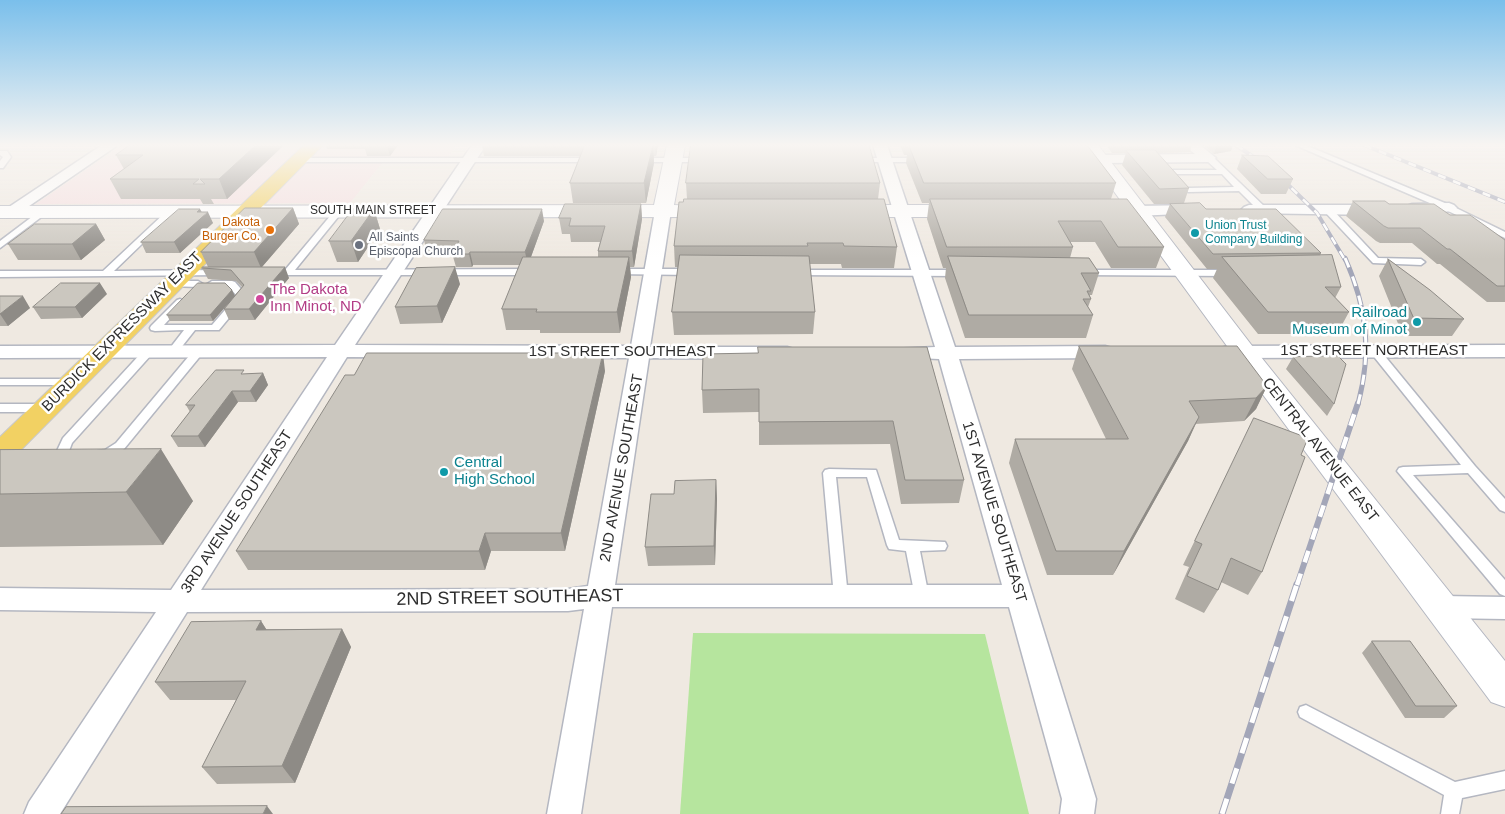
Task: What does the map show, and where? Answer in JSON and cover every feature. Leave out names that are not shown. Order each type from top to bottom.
[{"type":"main road","name":"BURDICK EXPRESSWAY EAST","points":[[0,454],[135,320],[183,281],[245,211],[274,183]]},
{"type":"street","points":[[6,212],[51,183]]},
{"type":"street","name":"3RD AVENUE SOUTHEAST","points":[[42,814],[341,351],[455,183]]},
{"type":"street","points":[[664,211],[669,183]]},
{"type":"street","name":"1ST AVENUE SOUTHEAST","points":[[892,183],[947,353],[1079,799],[1077,814]]},
{"type":"street","name":"CENTRAL AVENUE EAST","points":[[1110,183],[1127,211],[1184,274],[1442,607],[1501,679]]},
{"type":"street","points":[[1234,210],[1449,208]]},
{"type":"street","points":[[1127,211],[1214,210]]},
{"type":"street","name":"2ND AVENUE SOUTHEAST","points":[[564,814],[664,211]]},
{"type":"street","name":"SOUTH MAIN STREET","points":[[6,212],[733,211]]},
{"type":"street","points":[[833,211],[980,211]]},
{"type":"street","name":"1ST STREET NORTHEAST","points":[[1244,352],[1505,351]]},
{"type":"street","name":"1ST STREET SOUTHEAST","points":[[0,352],[809,353]]},
{"type":"street","points":[[878,353],[1122,352]]},
{"type":"street","points":[[1206,352],[1244,352]]},
{"type":"street","name":"2ND STREET SOUTHEAST","points":[[0,599],[568,600],[600,596],[1019,596]]},
{"type":"street","points":[[1442,607],[1505,608]]},
{"type":"lane","points":[[1235,183],[1263,210]]},
{"type":"lane","points":[[1389,183],[1449,208],[1505,235]]},
{"type":"lane","points":[[1188,190],[1242,189]]},
{"type":"lane","points":[[1328,210],[1376,261],[1421,262]]},
{"type":"lane","points":[[288,273],[339,211]]},
{"type":"lane","points":[[0,245],[44,212]]},
{"type":"lane","points":[[105,274],[171,212]]},
{"type":"lane","points":[[268,273],[538,272]]},
{"type":"lane","points":[[605,272],[700,272]]},
{"type":"lane","points":[[183,281],[230,273]]},
{"type":"lane","points":[[785,273],[972,273]]},
{"type":"lane","points":[[1071,273],[1244,273]]},
{"type":"lane","points":[[0,274],[105,274],[183,281],[228,288],[242,296],[215,328],[195,324],[155,328],[162,321],[183,281]]},
{"type":"lane","points":[[135,320],[162,321]]},
{"type":"lane","points":[[172,352],[195,324]]},
{"type":"lane","points":[[1375,351],[1471,469],[1505,507]]},
{"type":"lane","points":[[148,352],[67,441],[62,453],[77,457],[107,454],[120,446],[198,352]]},
{"type":"lane","points":[[0,382],[73,382]]},
{"type":"lane","points":[[0,408],[46,408]]},
{"type":"lane","points":[[1471,469],[1403,471],[1505,590]]},
{"type":"lane","points":[[841,597],[829,473],[872,473],[894,545],[940,546]]},
{"type":"lane","points":[[912,546],[922,597]]},
{"type":"lane","points":[[1306,712],[1454,791],[1505,780]]},
{"type":"lane","points":[[1450,814],[1454,791]]},
{"type":"shaded area","points":[[67,183],[366,183],[350,203],[36,204]]},
{"type":"green space","points":[[693,633],[985,634],[1029,814],[680,814]]},
{"type":"building","points":[[1155,183],[1185,183],[1189,188],[1160,189]]},
{"type":"building","points":[[684,199],[884,199],[897,247],[844,246],[843,243],[807,243],[808,246],[674,246],[679,202],[683,202]]},
{"type":"building","points":[[930,199],[1127,199],[1164,247],[1118,247],[1101,221],[1058,221],[1073,247],[947,247]]},
{"type":"building","points":[[1353,201],[1385,201],[1389,204],[1434,204],[1450,215],[1470,215],[1505,240],[1505,286],[1497,286],[1420,228],[1388,228]]},
{"type":"building","points":[[1200,203],[1206,209],[1276,209],[1321,253],[1213,254],[1170,204]]},
{"type":"building","points":[[565,204],[641,204],[632,251],[598,251],[605,226],[569,226],[571,218],[559,218]]},
{"type":"building","points":[[245,208],[293,208],[254,252],[201,252]]},
{"type":"building","points":[[179,209],[200,209],[197,212],[208,212],[174,242],[141,242]]},
{"type":"building","points":[[353,209],[374,209],[351,241],[329,241]]},
{"type":"building","points":[[443,209],[542,209],[525,252],[470,252],[469,254],[452,254],[459,241],[424,240]]},
{"type":"building","points":[[35,224],[96,224],[72,244],[8,244]]},
{"type":"building","points":[[680,255],[809,256],[815,312],[672,312]]},
{"type":"building","points":[[1332,255],[1341,287],[1325,287],[1349,312],[1268,312],[1222,257]]},
{"type":"building","points":[[948,256],[1089,258],[1099,273],[1081,273],[1091,291],[1087,291],[1091,299],[1083,299],[1093,315],[969,315]]},
{"type":"building","points":[[523,257],[629,257],[617,312],[536,312],[537,309],[502,309]]},
{"type":"building","points":[[1388,259],[1430,290],[1464,319],[1414,318]]},
{"type":"building","points":[[203,267],[285,267],[249,309],[224,309],[244,285],[231,270]]},
{"type":"building","points":[[455,267],[437,306],[395,307],[416,268]]},
{"type":"building","points":[[61,283],[100,283],[75,307],[33,307]]},
{"type":"building","points":[[198,283],[225,283],[232,290],[210,315],[167,315]]},
{"type":"building","points":[[0,296],[23,296],[0,314]]},
{"type":"building","points":[[1079,346],[1237,346],[1267,386],[1256,398],[1189,401],[1199,417],[1124,551],[1056,551],[1015,439],[1128,439]]},
{"type":"building","points":[[758,347],[927,347],[964,480],[905,480],[893,421],[759,422],[759,389],[702,390],[703,354],[758,353]]},
{"type":"building","name":"Central High School","points":[[367,353],[603,353],[561,533],[485,533],[479,551],[236,551],[345,375],[354,375]]},
{"type":"building","points":[[1338,356],[1346,364],[1334,404],[1293,357]]},
{"type":"building","points":[[216,370],[244,370],[241,374],[263,373],[250,391],[232,391],[198,436],[171,436],[195,405],[186,405]]},
{"type":"building","points":[[1254,418],[1308,438],[1301,455],[1305,457],[1262,572],[1231,558],[1218,590],[1187,576],[1202,544],[1195,541]]},
{"type":"building","points":[[161,449],[126,492],[0,494],[0,450]]},
{"type":"building","points":[[716,480],[714,546],[645,547],[651,494],[674,494],[675,481]]},
{"type":"building","points":[[261,621],[256,630],[342,629],[282,766],[202,767],[246,681],[155,682],[191,622]]},
{"type":"building","points":[[1372,641],[1410,641],[1457,706],[1416,706]]},
{"type":"building","points":[[267,806],[263,814],[61,814],[66,807]]},
{"type":"railway","points":[[1286,183],[1317,213],[1345,260]]},
{"type":"railway","points":[[1458,183],[1505,202]]},
{"type":"railway","points":[[1345,258],[1358,294],[1365,330],[1365,366],[1358,404]]},
{"type":"railway","points":[[1297,585],[1358,403]]},
{"type":"railway","points":[[1222,814],[1297,584]]},
{"type":"place","name":"Dakota Burger Co.","points":[[270,230]]},
{"type":"place","name":"Union Trust Company Building","points":[[1195,233]]},
{"type":"place","name":"All Saints Episcopal Church","points":[[359,245]]},
{"type":"place","name":"The Dakota Inn Minot, ND","points":[[260,299]]},
{"type":"place","name":"Railroad Museum of Minot","points":[[1417,322]]},
{"type":"place","name":"Central High School","points":[[444,472]]}]
